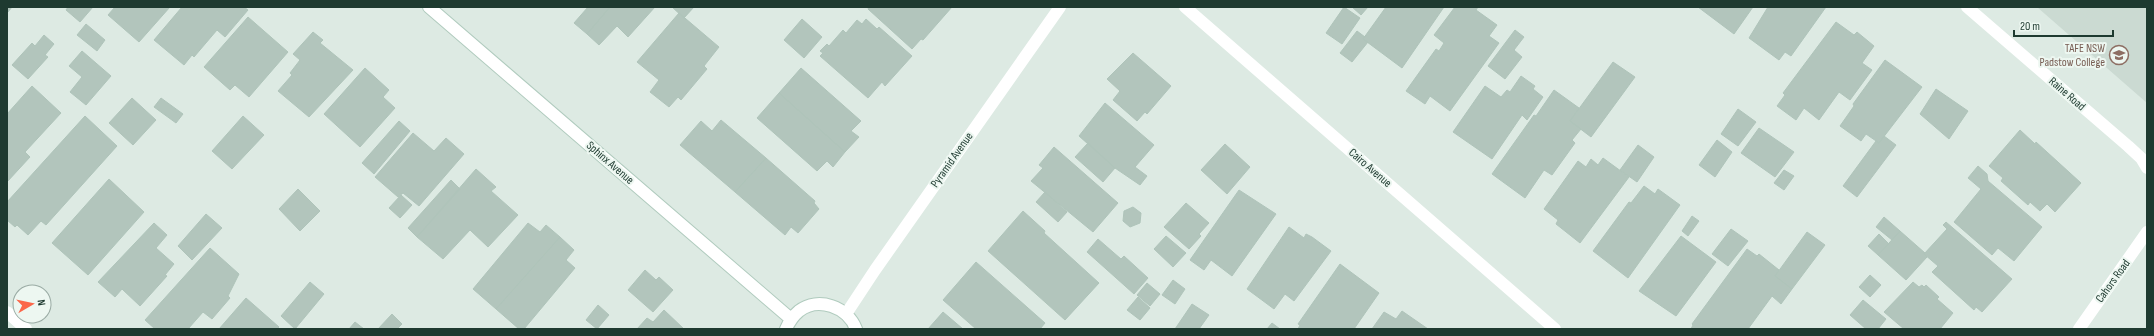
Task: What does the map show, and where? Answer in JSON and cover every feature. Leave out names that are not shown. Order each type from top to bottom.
[{"type":"street","name":"Sphinx Avenue","points":[[429,7],[788,324]]},
{"type":"street","name":"Pyramid Avenue","points":[[846,314],[874,270],[1060,7]]},
{"type":"street","name":"Cairo Avenue","points":[[1185,7],[1555,329]]},
{"type":"street","name":"Raine Road","points":[[1967,7],[2141,158],[2147,168]]},
{"type":"street","name":"Cahors Road","points":[[2079,329],[2147,232]]},
{"type":"street","points":[[788,324],[799,311],[811,306],[823,304],[835,307],[846,314],[856,329]]},
{"type":"street","points":[[7,312],[26,329]]},
{"type":"shaded area","name":"TAFE NSW Padstow College","points":[[2037,7],[2147,7],[2147,103]]},
{"type":"building","points":[[7,7],[12,7],[8,12]]},
{"type":"building","points":[[68,7],[93,7],[80,22],[66,10]]},
{"type":"building","points":[[115,7],[170,7],[139,42],[108,15]]},
{"type":"building","points":[[182,7],[244,7],[248,10],[225,37],[217,30],[194,57],[192,55],[184,65],[154,40]]},
{"type":"building","points":[[588,7],[610,7],[587,34],[574,23]]},
{"type":"building","points":[[610,7],[655,7],[628,37],[617,26],[599,45],[587,34]]},
{"type":"building","points":[[672,7],[694,7],[684,18]]},
{"type":"building","points":[[869,7],[952,7],[923,40],[921,39],[912,49],[868,9]]},
{"type":"building","points":[[1344,7],[1360,18],[1342,44],[1326,33]]},
{"type":"building","points":[[1352,7],[1368,7],[1361,15]]},
{"type":"building","points":[[1386,7],[1444,7],[1402,68],[1363,39]]},
{"type":"building","points":[[1455,7],[1478,7],[1476,10],[1497,25],[1489,36],[1499,43],[1450,111],[1430,96],[1425,104],[1406,91],[1436,49],[1439,51],[1444,43],[1434,35]]},
{"type":"building","points":[[1698,7],[1753,7],[1734,34]]},
{"type":"building","points":[[1768,7],[1826,7],[1791,56],[1785,52],[1779,60],[1749,38]]},
{"type":"building","points":[[679,13],[719,47],[704,66],[707,69],[681,100],[678,97],[669,107],[650,92],[659,80],[637,62]]},
{"type":"building","points":[[248,17],[288,52],[249,97],[235,85],[230,90],[204,67]]},
{"type":"building","points":[[802,19],[822,37],[804,58],[784,40]]},
{"type":"building","points":[[866,19],[877,29],[879,27],[912,56],[885,86],[882,82],[868,98],[820,56],[823,53],[820,51],[827,44],[829,46],[843,30],[846,33],[857,20],[862,24]]},
{"type":"building","points":[[1836,22],[1854,35],[1857,32],[1874,46],[1862,63],[1872,70],[1850,100],[1839,92],[1819,120],[1804,108],[1796,120],[1777,106],[1785,95],[1783,93]]},
{"type":"building","points":[[86,24],[105,40],[97,51],[77,35]]},
{"type":"building","points":[[1515,30],[1524,37],[1514,50],[1522,57],[1505,79],[1488,66]]},
{"type":"building","points":[[1357,31],[1365,37],[1363,39],[1368,42],[1352,62],[1340,53]]},
{"type":"building","points":[[313,32],[323,40],[320,43],[353,70],[309,117],[278,91],[292,75],[290,73],[300,60],[293,54]]},
{"type":"building","points":[[44,35],[54,44],[45,55],[48,57],[28,79],[12,65],[32,43],[35,46]]},
{"type":"building","points":[[82,51],[111,76],[86,105],[70,92],[82,77],[69,66]]},
{"type":"building","points":[[1133,53],[1171,86],[1147,114],[1145,112],[1137,121],[1113,100],[1120,91],[1107,79]]},
{"type":"building","points":[[1885,60],[1922,87],[1879,143],[1866,134],[1861,141],[1840,126],[1854,106],[1853,104]]},
{"type":"building","points":[[1613,62],[1635,77],[1591,137],[1570,121]]},
{"type":"building","points":[[365,68],[389,90],[383,97],[395,108],[360,147],[324,114]]},
{"type":"building","points":[[801,68],[861,121],[851,131],[859,137],[845,152],[779,93]]},
{"type":"building","points":[[1521,76],[1535,86],[1533,89],[1543,97],[1527,120],[1522,115],[1492,159],[1453,132],[1485,86],[1501,97],[1507,90],[1510,92]]},
{"type":"building","points":[[32,86],[61,113],[25,152],[30,157],[7,182],[7,114]]},
{"type":"building","points":[[1936,89],[1968,111],[1949,139],[1920,114]]},
{"type":"building","points":[[1554,90],[1579,108],[1570,121],[1581,129],[1572,140],[1575,143],[1552,175],[1544,170],[1525,198],[1492,174],[1534,115],[1536,116]]},
{"type":"building","points":[[779,93],[845,152],[833,167],[827,161],[817,171],[757,118]]},
{"type":"building","points":[[132,98],[156,120],[133,145],[109,123]]},
{"type":"building","points":[[161,98],[183,114],[176,123],[154,107]]},
{"type":"building","points":[[1105,103],[1154,145],[1135,167],[1147,176],[1140,185],[1115,168],[1079,136]]},
{"type":"building","points":[[1738,109],[1756,122],[1738,146],[1721,134]]},
{"type":"building","points":[[85,116],[117,146],[46,225],[41,221],[28,235],[17,225],[15,227],[7,220],[7,202]]},
{"type":"building","points":[[243,116],[264,135],[232,169],[212,151]]},
{"type":"building","points":[[721,120],[766,158],[735,192],[680,145],[701,121],[712,131]]},
{"type":"building","points":[[399,121],[410,131],[374,174],[362,163]]},
{"type":"building","points":[[1759,128],[1794,152],[1775,177],[1741,153]]},
{"type":"building","points":[[2020,130],[2035,144],[2036,142],[2081,183],[2055,212],[2047,204],[2040,211],[2030,202],[2028,205],[2001,181],[2003,178],[1989,166]]},
{"type":"building","points":[[413,133],[434,151],[446,138],[464,154],[419,206],[403,193],[398,197],[375,177]]},
{"type":"building","points":[[1884,136],[1896,145],[1857,197],[1843,186],[1876,141],[1879,143]]},
{"type":"building","points":[[1717,140],[1732,152],[1715,177],[1699,165]]},
{"type":"building","points":[[1088,143],[1115,168],[1103,182],[1075,157]]},
{"type":"building","points":[[1225,144],[1250,167],[1227,194],[1201,170]]},
{"type":"building","points":[[1638,145],[1654,157],[1637,182],[1620,170]]},
{"type":"building","points":[[1054,147],[1118,203],[1093,232],[1031,181],[1043,168],[1039,165]]},
{"type":"building","points":[[766,158],[815,201],[814,203],[819,209],[798,233],[791,227],[785,235],[735,192]]},
{"type":"building","points":[[1603,158],[1629,177],[1580,243],[1556,224],[1558,220],[1544,209],[1578,161],[1586,167],[1591,159],[1598,165]]},
{"type":"building","points":[[1978,166],[1987,174],[1988,181],[2042,227],[2014,261],[1998,248],[1992,255],[1954,222],[1981,189],[1968,178]]},
{"type":"building","points":[[476,169],[496,187],[491,191],[518,215],[488,247],[470,230],[443,259],[417,237]]},
{"type":"building","points":[[1784,170],[1794,176],[1784,190],[1774,183]]},
{"type":"building","points":[[109,179],[144,212],[88,275],[52,243]]},
{"type":"building","points":[[451,180],[460,189],[417,237],[408,228]]},
{"type":"building","points":[[1644,186],[1655,194],[1658,189],[1680,205],[1628,278],[1593,251],[1629,202],[1631,203]]},
{"type":"building","points":[[298,189],[320,211],[300,231],[279,209]]},
{"type":"building","points":[[1239,190],[1276,214],[1232,276],[1211,260],[1204,270],[1190,260]]},
{"type":"building","points":[[1045,192],[1067,212],[1058,222],[1036,202]]},
{"type":"building","points":[[401,195],[412,205],[400,218],[389,208]]},
{"type":"building","points":[[1186,203],[1209,223],[1199,234],[1201,236],[1189,249],[1164,227]]},
{"type":"building","points":[[1133,207],[1141,213],[1140,223],[1130,227],[1123,221],[1124,211]]},
{"type":"building","points":[[1023,211],[1045,231],[1044,233],[1099,283],[1065,320],[988,251]]},
{"type":"building","points":[[206,214],[222,228],[192,260],[178,246]]},
{"type":"building","points":[[1692,216],[1699,221],[1688,236],[1682,231]]},
{"type":"building","points":[[1884,217],[1900,231],[1892,240],[1876,227]]},
{"type":"building","points":[[1946,222],[2012,279],[1982,312],[1976,307],[1974,310],[1932,272],[1938,266],[1924,254],[1947,229],[1943,225]]},
{"type":"building","points":[[154,223],[167,235],[156,248],[174,264],[165,275],[167,276],[140,306],[122,289],[115,297],[98,282]]},
{"type":"building","points":[[528,223],[540,232],[546,225],[560,237],[496,309],[473,289]]},
{"type":"building","points":[[1289,227],[1304,238],[1306,234],[1312,237],[1331,251],[1294,301],[1285,294],[1274,309],[1247,289]]},
{"type":"building","points":[[1731,229],[1748,241],[1728,266],[1712,254]]},
{"type":"building","points":[[1900,231],[1925,253],[1924,254],[1927,257],[1906,280],[1878,255]]},
{"type":"building","points":[[1807,232],[1825,245],[1792,289],[1775,276]]},
{"type":"building","points":[[1879,234],[1889,244],[1878,255],[1868,246]]},
{"type":"building","points":[[1166,236],[1186,253],[1173,267],[1154,249]]},
{"type":"building","points":[[1681,236],[1716,262],[1676,316],[1639,291]]},
{"type":"building","points":[[560,237],[574,250],[566,260],[575,268],[524,329],[519,329],[496,309]]},
{"type":"building","points":[[1098,239],[1121,259],[1124,256],[1148,278],[1134,294],[1087,252]]},
{"type":"building","points":[[210,248],[239,274],[228,296],[230,298],[212,319],[203,312],[188,329],[155,329],[145,320]]},
{"type":"building","points":[[1747,249],[1757,256],[1759,254],[1779,270],[1775,276],[1792,289],[1781,304],[1772,296],[1748,329],[1691,329],[1692,324]]},
{"type":"building","points":[[976,262],[1045,323],[1040,329],[976,329],[943,300]]},
{"type":"building","points":[[1340,264],[1379,293],[1354,329],[1298,329],[1300,325],[1298,324]]},
{"type":"building","points":[[645,270],[656,280],[659,277],[673,290],[653,312],[628,290]]},
{"type":"building","points":[[1870,275],[1881,285],[1870,297],[1859,287]]},
{"type":"building","points":[[1173,280],[1185,289],[1175,304],[1162,295]]},
{"type":"building","points":[[310,282],[324,294],[295,329],[281,316]]},
{"type":"building","points":[[1913,282],[1919,287],[1922,285],[1924,287],[1926,285],[1939,297],[1937,299],[1953,313],[1940,329],[1904,329],[1884,312]]},
{"type":"building","points":[[1147,283],[1160,294],[1150,306],[1137,295]]},
{"type":"building","points":[[1138,297],[1150,308],[1140,320],[1127,310]]},
{"type":"building","points":[[246,298],[279,327],[277,329],[219,329]]},
{"type":"building","points":[[1863,300],[1886,319],[1878,329],[1866,329],[1850,315]]},
{"type":"building","points":[[1192,304],[1209,315],[1199,329],[1175,329]]},
{"type":"building","points":[[598,305],[609,315],[597,329],[586,320]]},
{"type":"building","points":[[664,310],[684,329],[637,329],[647,318],[653,322]]},
{"type":"building","points":[[1402,311],[1428,329],[1372,329],[1384,312],[1396,319]]},
{"type":"building","points":[[943,312],[963,329],[928,329]]},
{"type":"building","points":[[392,314],[402,324],[397,329],[378,329]]},
{"type":"building","points":[[355,322],[364,329],[349,329]]},
{"type":"building","points":[[1272,323],[1280,329],[1267,329]]},
{"type":"place","name":"TAFE NSW Padstow College","points":[[2119,55]]}]
